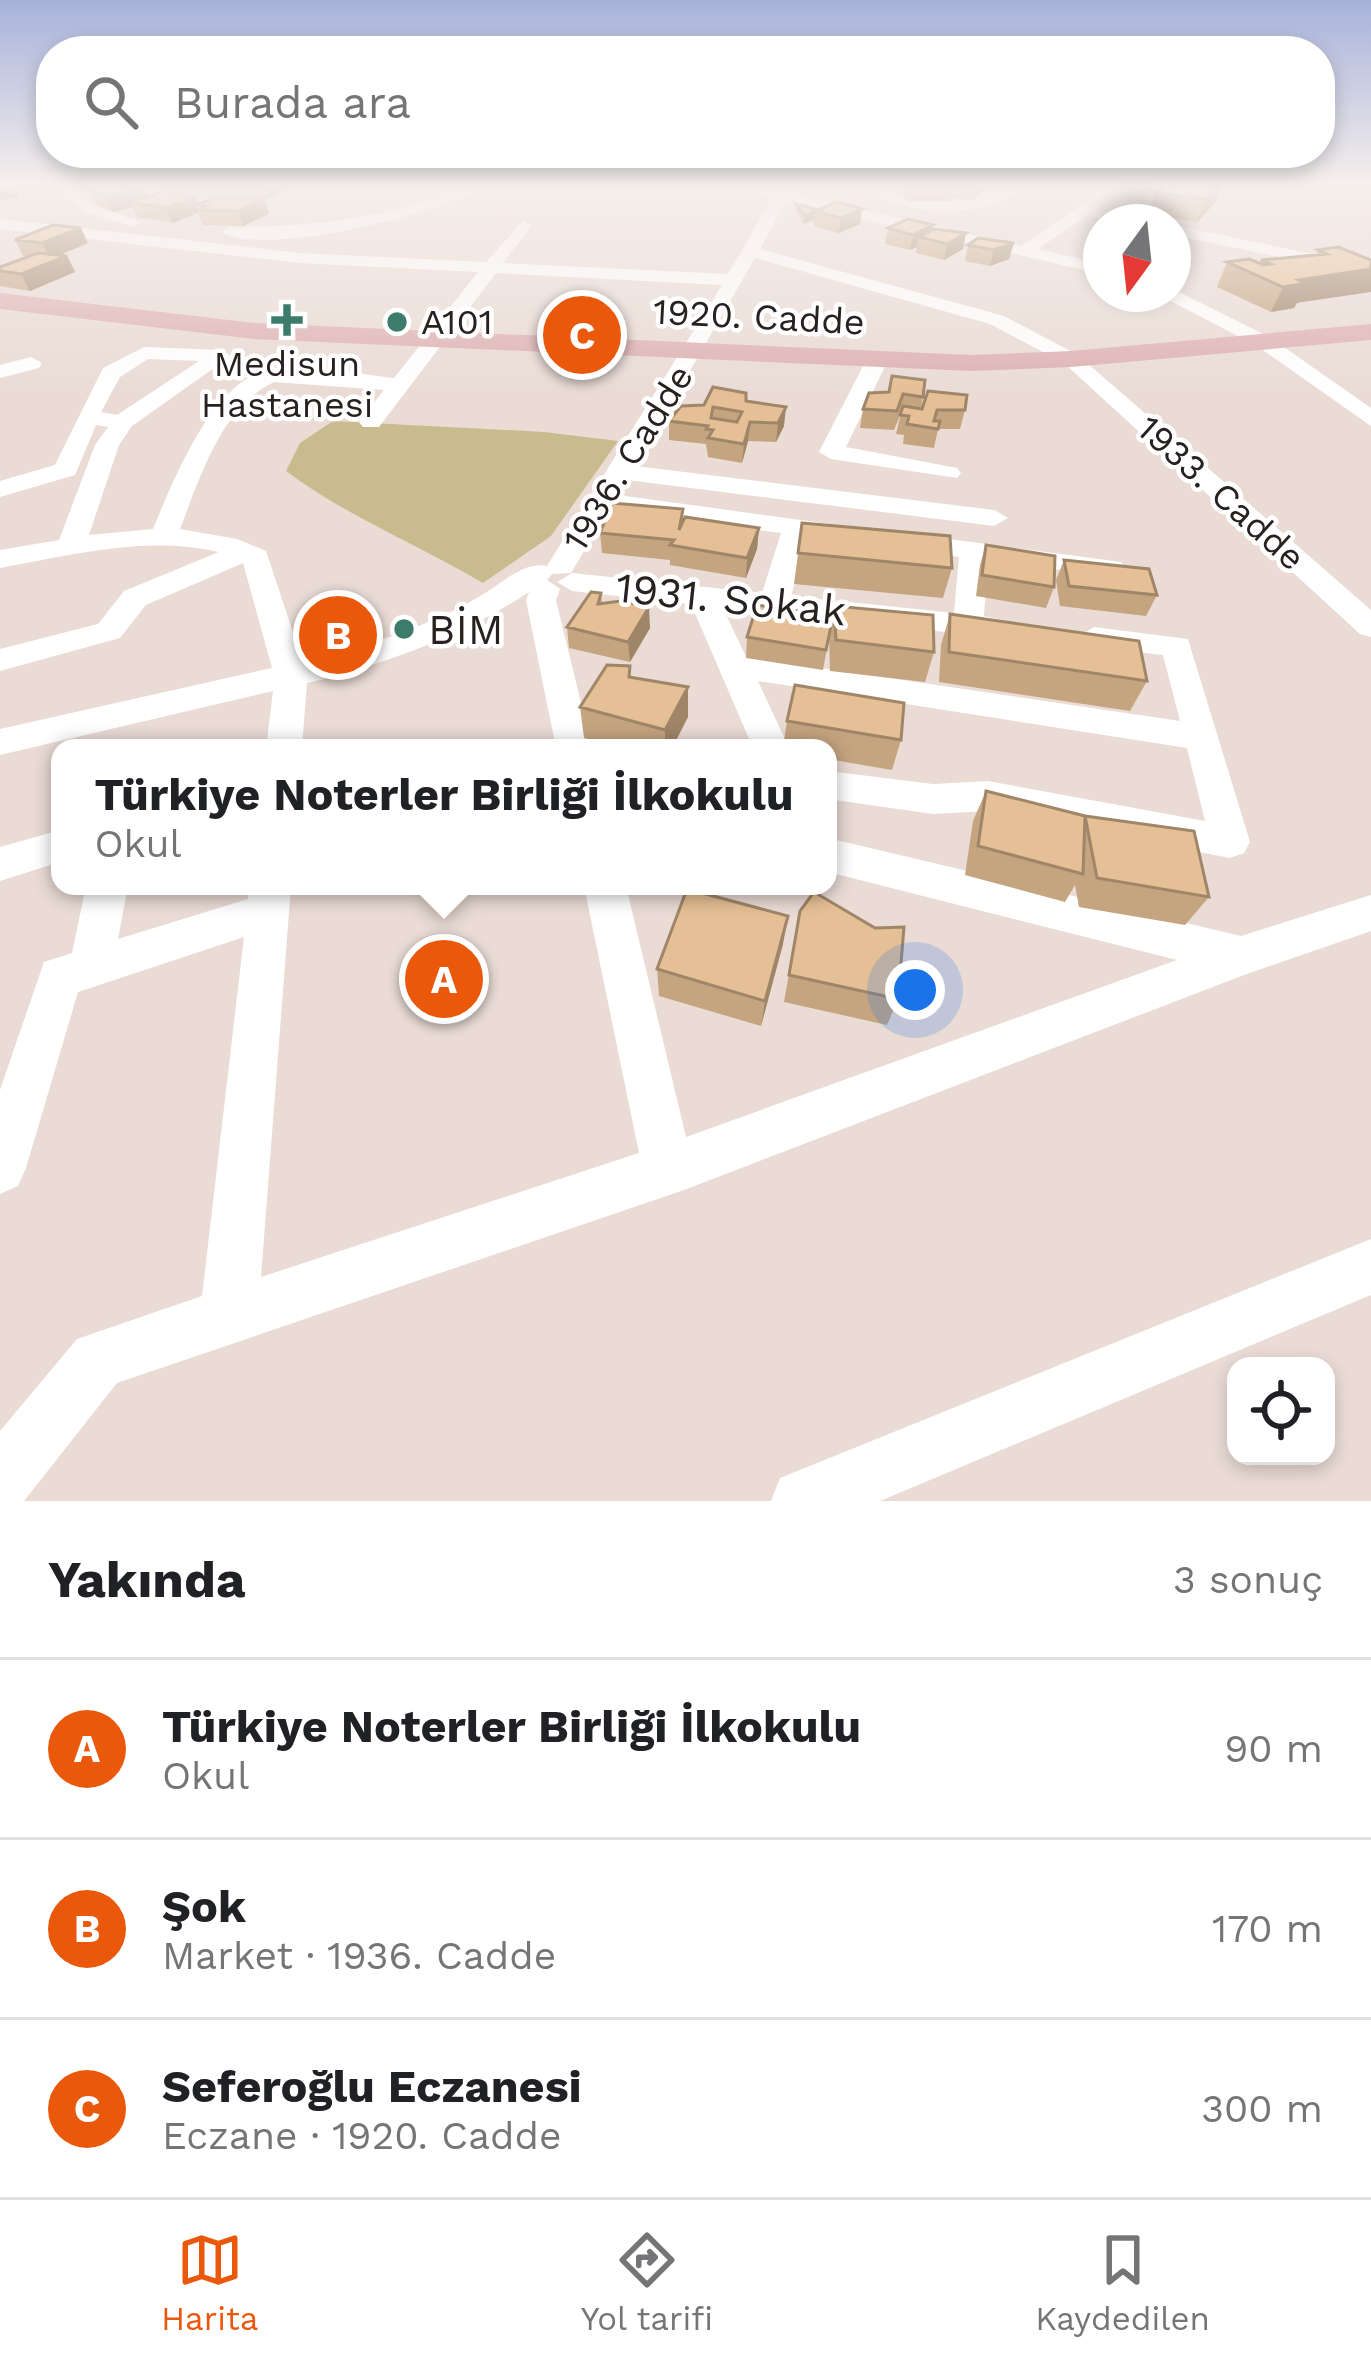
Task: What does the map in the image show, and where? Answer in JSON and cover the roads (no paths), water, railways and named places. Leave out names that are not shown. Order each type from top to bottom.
[{"type":"main road","name":"1920. Cadde","points":[[0,302],[254,331],[878,360],[1071,359],[1371,332]]},
{"type":"street","points":[[249,253],[736,280]]},
{"type":"street","points":[[370,422],[503,253]]},
{"type":"street","name":"1936. Cadde","points":[[0,742],[346,663],[554,578],[751,253]]},
{"type":"street","name":"1933. Cadde","points":[[756,253],[998,320],[1071,359],[1371,627]]},
{"type":"street","points":[[1038,253],[1083,264]]},
{"type":"street","points":[[1284,253],[1371,271]]},
{"type":"street","points":[[1191,304],[1264,342],[1371,419]]},
{"type":"street","points":[[0,489],[66,470],[111,373],[145,353],[221,356],[124,421],[107,445],[70,549]]},
{"type":"street","points":[[878,360],[831,452],[948,473]]},
{"type":"street","points":[[0,372],[31,363]]},
{"type":"street","points":[[163,538],[196,461],[244,391],[268,376],[401,385]]},
{"type":"street","points":[[87,417],[124,421]]},
{"type":"street","points":[[620,472],[994,518]]},
{"type":"street","points":[[602,501],[1127,570]]},
{"type":"street","points":[[773,604],[797,527]]},
{"type":"street","points":[[0,559],[190,537],[256,557],[291,677],[285,739]]},
{"type":"street","points":[[968,624],[974,550]]},
{"type":"street","points":[[0,660],[109,631],[134,598],[246,552]]},
{"type":"street","points":[[554,578],[541,600],[572,739]]},
{"type":"street","name":"1931. Sokak","points":[[554,578],[1014,629]]},
{"type":"street","points":[[703,597],[768,739]]},
{"type":"street","points":[[837,785],[933,800],[988,796],[1231,842],[1177,646],[1060,634]]},
{"type":"street","points":[[736,667],[1202,737]]},
{"type":"street","points":[[141,739],[148,711]]},
{"type":"street","points":[[0,864],[51,849]]},
{"type":"street","points":[[837,857],[1241,956]]},
{"type":"street","points":[[91,967],[105,895]]},
{"type":"street","points":[[607,895],[668,1169]]},
{"type":"street","points":[[0,1168],[60,976],[269,898],[229,1316]]},
{"type":"street","points":[[0,1480],[98,1360],[668,1169],[1241,956],[1371,913]]},
{"type":"street","points":[[803,1501],[1371,1267]]},
{"type":"place","name":"Medisun Hastanesi","points":[[287,320]]},
{"type":"place","name":"A101","points":[[397,322]]},
{"type":"place","name":"Seferoğlu Eczanesi","points":[[582,335]]},
{"type":"place","name":"BİM","points":[[404,629]]},
{"type":"place","name":"Şok","points":[[338,635]]},
{"type":"place","name":"Türkiye Noterler Birliği İlkokulu","points":[[444,979]]}]
